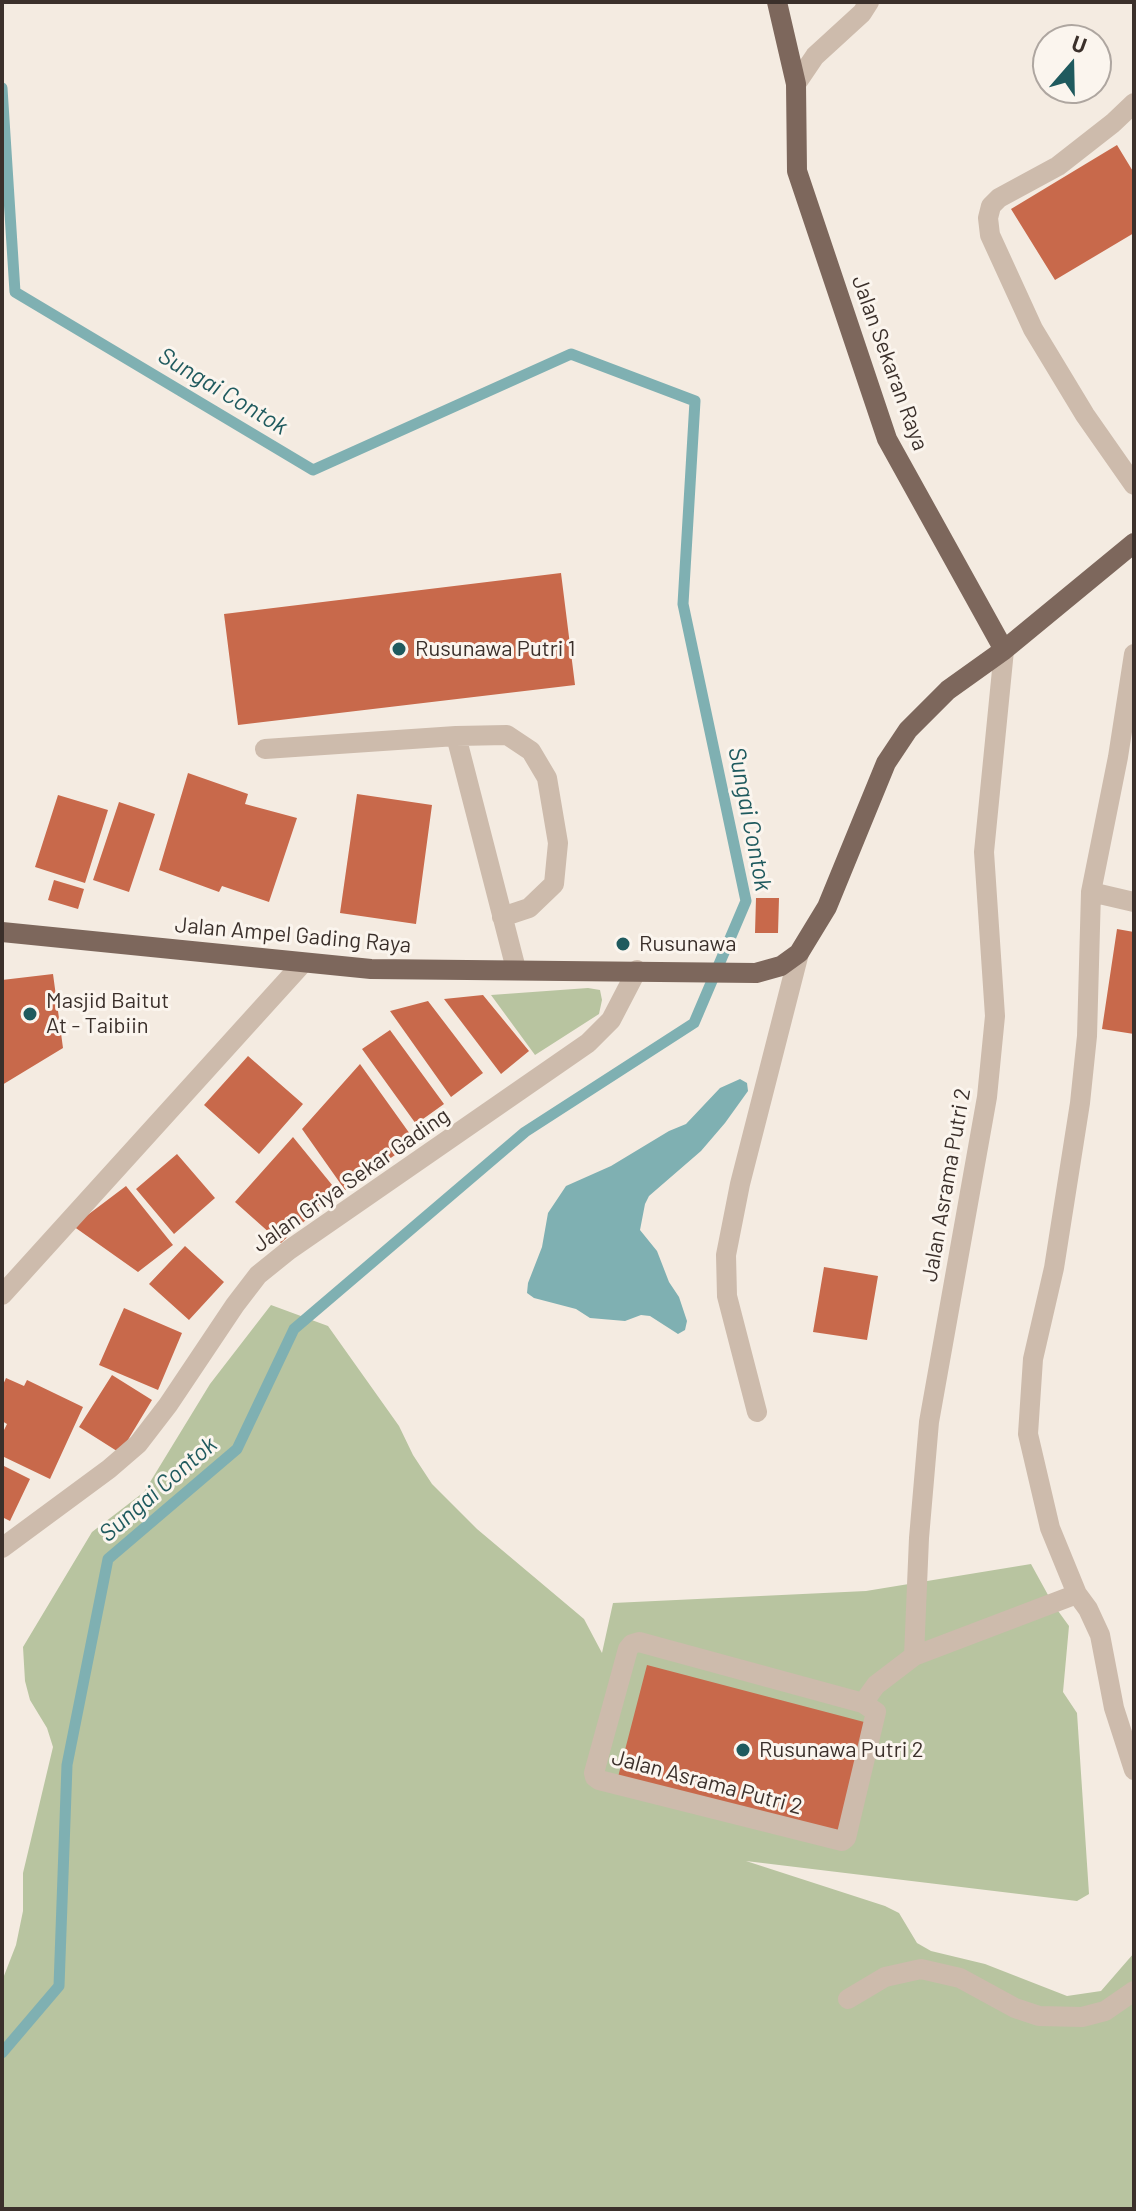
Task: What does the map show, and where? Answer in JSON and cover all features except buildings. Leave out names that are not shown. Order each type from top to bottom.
[{"type":"main road","name":"Jalan Sekaran Raya","points":[[777,2],[796,84],[797,171],[887,439],[1004,650]]},
{"type":"main road","points":[[799,953],[827,907],[886,763],[908,730],[948,690],[1004,650],[1134,543]]},
{"type":"main road","name":"Jalan Ampel Gading Raya","points":[[2,932],[371,969],[756,973],[781,966],[799,953]]},
{"type":"street","points":[[796,84],[815,56],[862,13],[869,2]]},
{"type":"street","points":[[1134,103],[1058,166],[999,198],[991,206],[988,218],[990,235],[1033,329],[1085,415],[1134,485]]},
{"type":"street","name":"Jalan Asrama Putri 2","points":[[914,1656],[919,1538],[929,1422],[987,1097],[995,1016],[984,852],[1004,650]]},
{"type":"street","points":[[1134,654],[1118,757],[1091,892],[1087,1036],[1080,1103],[1054,1268],[1033,1359],[1028,1434],[1050,1528],[1077,1594],[1100,1635],[1114,1708],[1134,1770]]},
{"type":"street","points":[[265,749],[507,735],[531,751],[547,778],[558,843],[554,884],[529,908],[502,917]]},
{"type":"street","points":[[456,736],[516,969]]},
{"type":"street","points":[[1091,892],[1134,902]]},
{"type":"street","points":[[757,1412],[727,1296],[726,1255],[740,1184],[799,953]]},
{"type":"street","points":[[2,1295],[302,964]]},
{"type":"street","name":"Jalan Griya Sekar Gading","points":[[3,1546],[109,1469],[138,1444],[258,1275],[289,1250],[588,1043],[611,1020],[637,970]]},
{"type":"street","points":[[863,1703],[876,1685],[914,1656],[1077,1594]]},
{"type":"street","name":"Jalan Asrama Putri 2","points":[[639,1642],[863,1703],[876,1712],[846,1838],[842,1841],[595,1777],[628,1649],[639,1642]]},
{"type":"street","points":[[848,1999],[885,1977],[921,1969],[960,1978],[1015,2008],[1039,2016],[1082,2017],[1105,2011],[1134,1991]]},
{"type":"green space","points":[[588,988],[600,990],[602,1000],[599,1014],[535,1055],[491,995]]},
{"type":"green space","points":[[271,1305],[328,1326],[399,1426],[432,1484],[477,1529],[584,1619],[602,1653],[613,1603],[866,1591],[1031,1564],[1069,1626],[1063,1692],[1077,1713],[1089,1894],[1077,1901],[746,1861],[885,1906],[899,1913],[917,1943],[931,1951],[985,1964],[1067,1996],[1101,1991],[1134,1953],[1134,2209],[2,2209],[2,1981],[16,1945],[23,1911],[23,1873],[53,1747],[47,1728],[30,1700],[25,1681],[23,1647],[92,1532],[144,1492],[210,1384]]},
{"type":"water","points":[[740,1079],[747,1083],[748,1091],[725,1123],[701,1151],[649,1196],[645,1204],[640,1230],[657,1251],[669,1282],[679,1297],[687,1321],[685,1330],[678,1334],[650,1316],[641,1315],[625,1321],[590,1318],[576,1309],[534,1298],[527,1293],[542,1247],[548,1213],[566,1186],[611,1166],[686,1124],[720,1088]]},
{"type":"waterway","name":"Sungai Contok","points":[[2,88],[15,292],[313,470],[571,354],[695,401],[683,604],[746,901],[694,1023],[525,1132],[294,1329],[237,1449],[108,1559],[67,1765],[59,1986],[2,2053]]},
{"type":"place","name":"Rusunawa Putri 1","points":[[399,649]]},
{"type":"place","name":"Rusunawa","points":[[623,944]]},
{"type":"place","name":"Masjid Baitut At - Taibiin","points":[[30,1014]]},
{"type":"place","name":"Rusunawa Putri 2","points":[[743,1750]]}]
